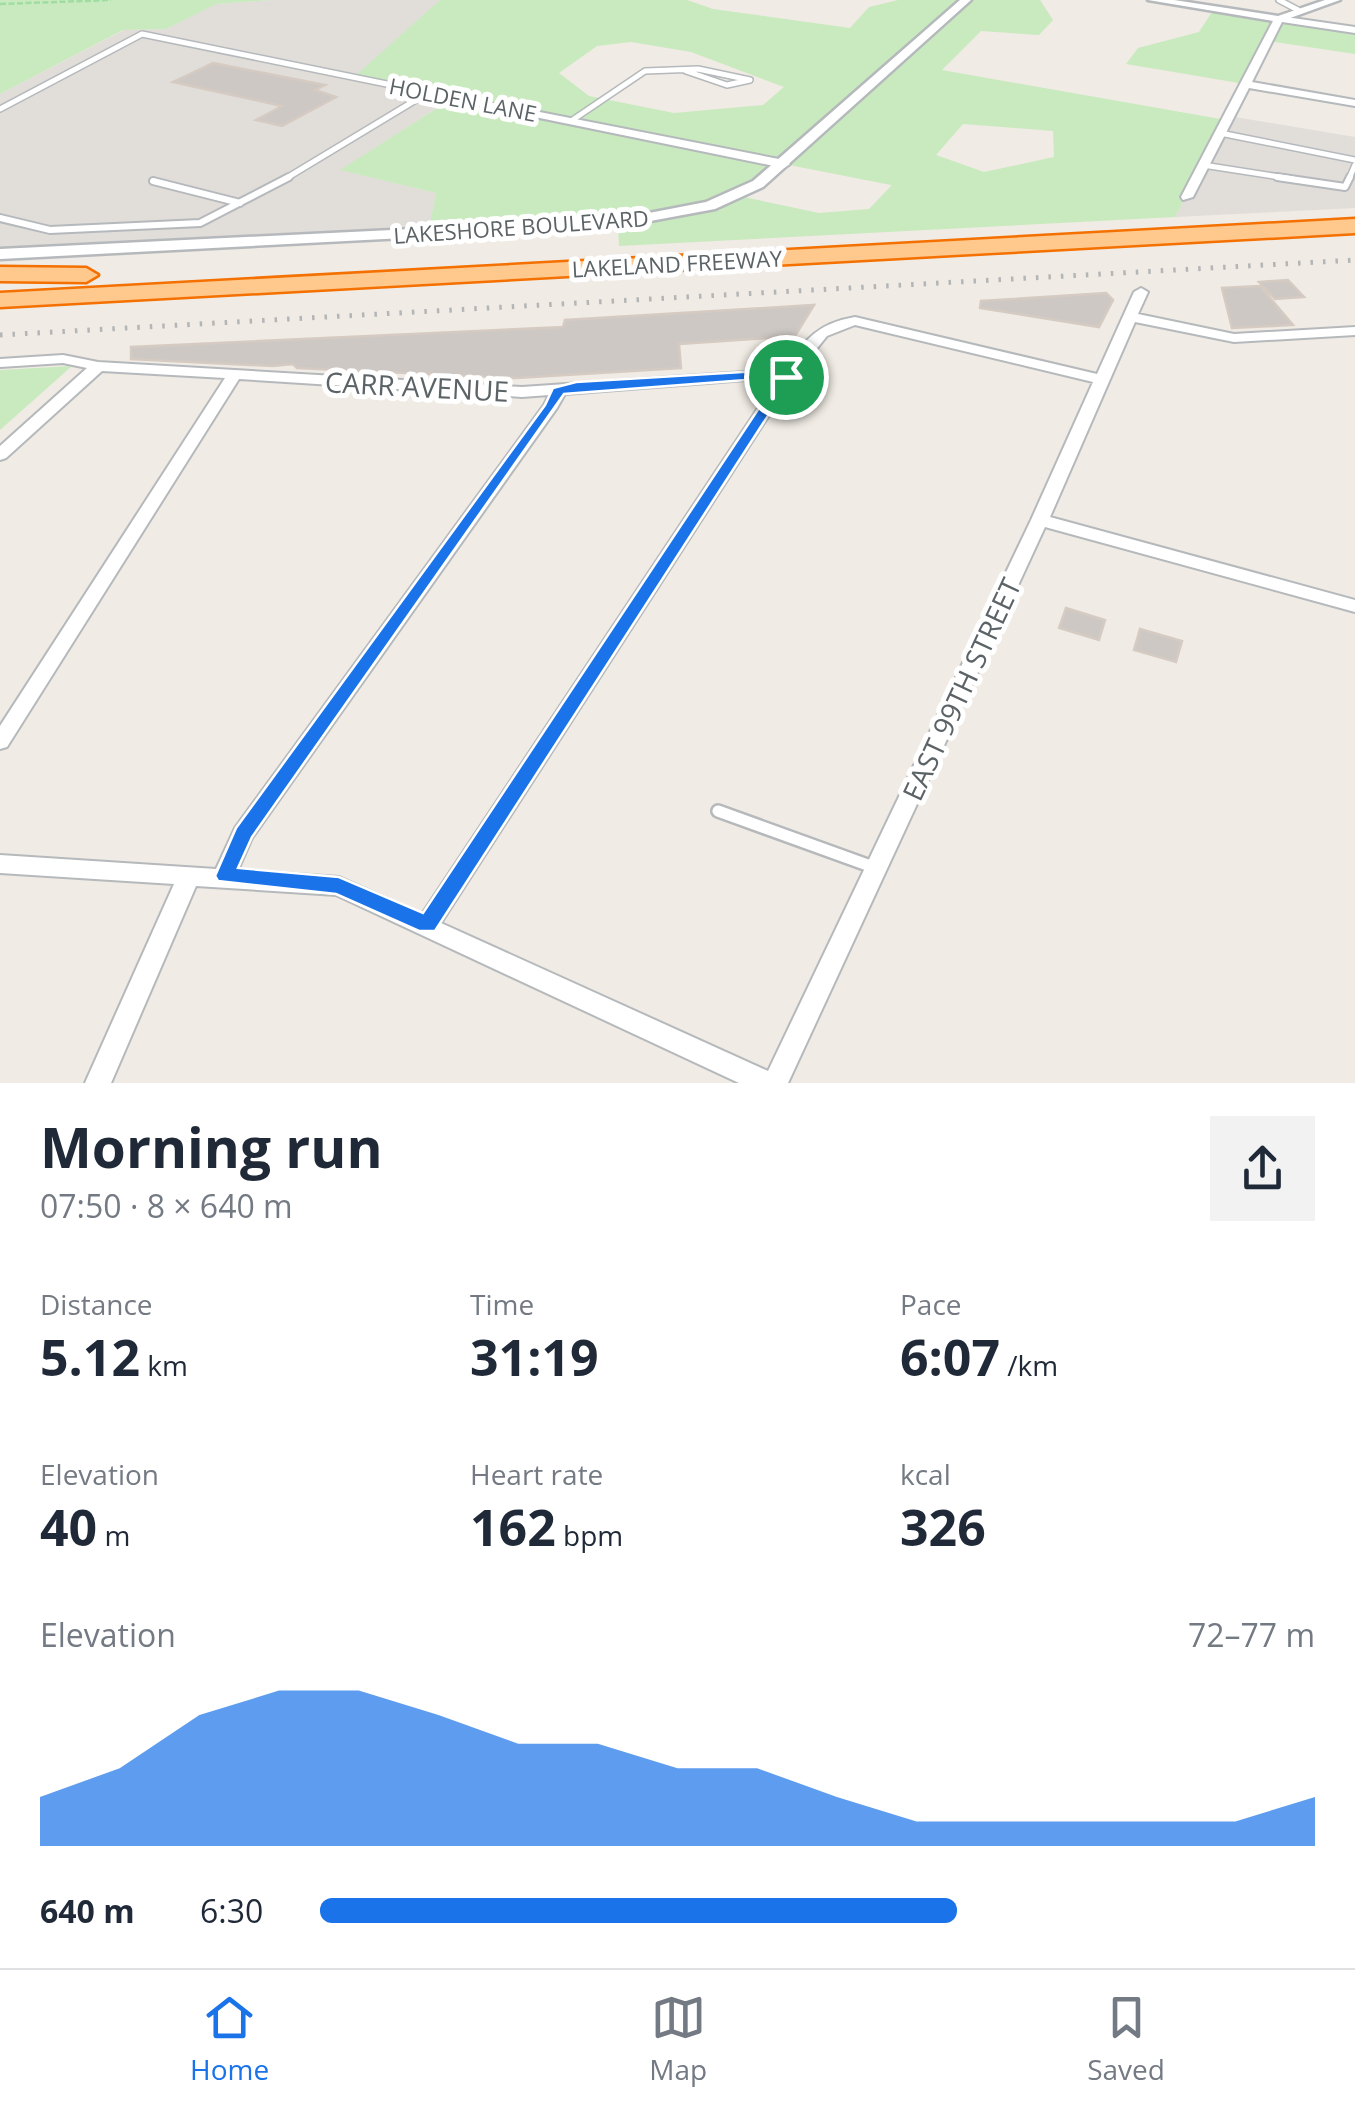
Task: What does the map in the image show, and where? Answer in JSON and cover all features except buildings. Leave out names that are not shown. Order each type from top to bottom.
[{"type":"highway","name":"LAKELAND FREEWAY","points":[[0,277],[1355,208]]},
{"type":"highway","name":"LAKELAND FREEWAY","points":[[0,300],[1355,226]]},
{"type":"street","name":"LAKESHORE BOULEVARD","points":[[0,254],[650,220],[738,196],[784,164],[966,0]]},
{"type":"street","points":[[1153,0],[1355,30]]},
{"type":"street","points":[[1187,197],[1279,19],[1336,0]]},
{"type":"street","points":[[1244,84],[1355,102]]},
{"type":"street","name":"HOLDEN LANE","points":[[509,108],[784,164]]},
{"type":"street","name":"EAST 99TH STREET","points":[[774,1083],[1040,520],[1141,292]]},
{"type":"street","points":[[1131,317],[1234,338],[1355,331]]},
{"type":"street","points":[[427,925],[786,377],[820,332],[833,323],[855,321],[1103,380]]},
{"type":"street","name":"CARR AVENUE","points":[[0,363],[63,359],[98,366],[234,376],[558,391],[576,386],[759,375],[786,377]]},
{"type":"street","points":[[0,454],[98,366]]},
{"type":"street","points":[[0,742],[234,376]]},
{"type":"street","points":[[225,876],[243,834],[541,421],[558,391]]},
{"type":"street","points":[[1040,520],[1355,606]]},
{"type":"street","points":[[0,864],[339,886],[766,1083]]},
{"type":"street","points":[[98,1083],[188,878]]},
{"type":"lane","points":[[1279,0],[1298,10]]},
{"type":"lane","points":[[0,109],[142,34]]},
{"type":"lane","name":"HOLDEN LANE","points":[[142,34],[509,108]]},
{"type":"lane","points":[[571,121],[645,71],[686,71],[720,72],[750,80],[739,86],[719,84],[686,71]]},
{"type":"lane","points":[[0,218],[50,230],[200,223],[429,92]]},
{"type":"lane","points":[[1203,165],[1345,187],[1355,162],[1220,132]]},
{"type":"lane","points":[[153,181],[240,202]]},
{"type":"lane","points":[[718,810],[876,868]]},
{"type":"path","points":[[0,4],[110,0]]},
{"type":"shaded area","points":[[440,0],[435,7],[454,97],[341,170],[436,193],[428,233],[0,254],[0,94],[124,30],[166,29],[215,4]]},
{"type":"shaded area","points":[[1229,116],[1355,137],[1355,208],[1175,217]]},
{"type":"green space","points":[[0,0],[273,0],[216,4],[166,29],[123,30],[0,94]]},
{"type":"green space","points":[[440,0],[687,0],[713,9],[850,28],[869,7],[898,0],[1040,0],[1053,20],[1039,35],[981,31],[942,70],[1226,120],[1175,217],[619,246],[618,224],[428,233],[436,193],[340,170],[453,98],[354,77]],"holes":[[[631,42],[691,52],[784,87],[763,105],[674,113],[589,96],[559,73],[597,46]],[[963,124],[1053,131],[1054,157],[984,172],[936,155]],[[784,164],[892,185],[869,209],[819,213],[739,196]]]},
{"type":"green space","points":[[1214,9],[1355,30],[1355,54],[1268,41],[1245,84],[1126,64],[1138,48],[1199,32]]},
{"type":"green space","points":[[72,366],[0,430],[0,370]]},
{"type":"railway","points":[[0,335],[1355,260]]},
{"type":"route","points":[[759,375],[786,377],[427,925],[339,886],[225,876],[243,834],[552,406],[558,391],[576,386],[759,375]]}]
